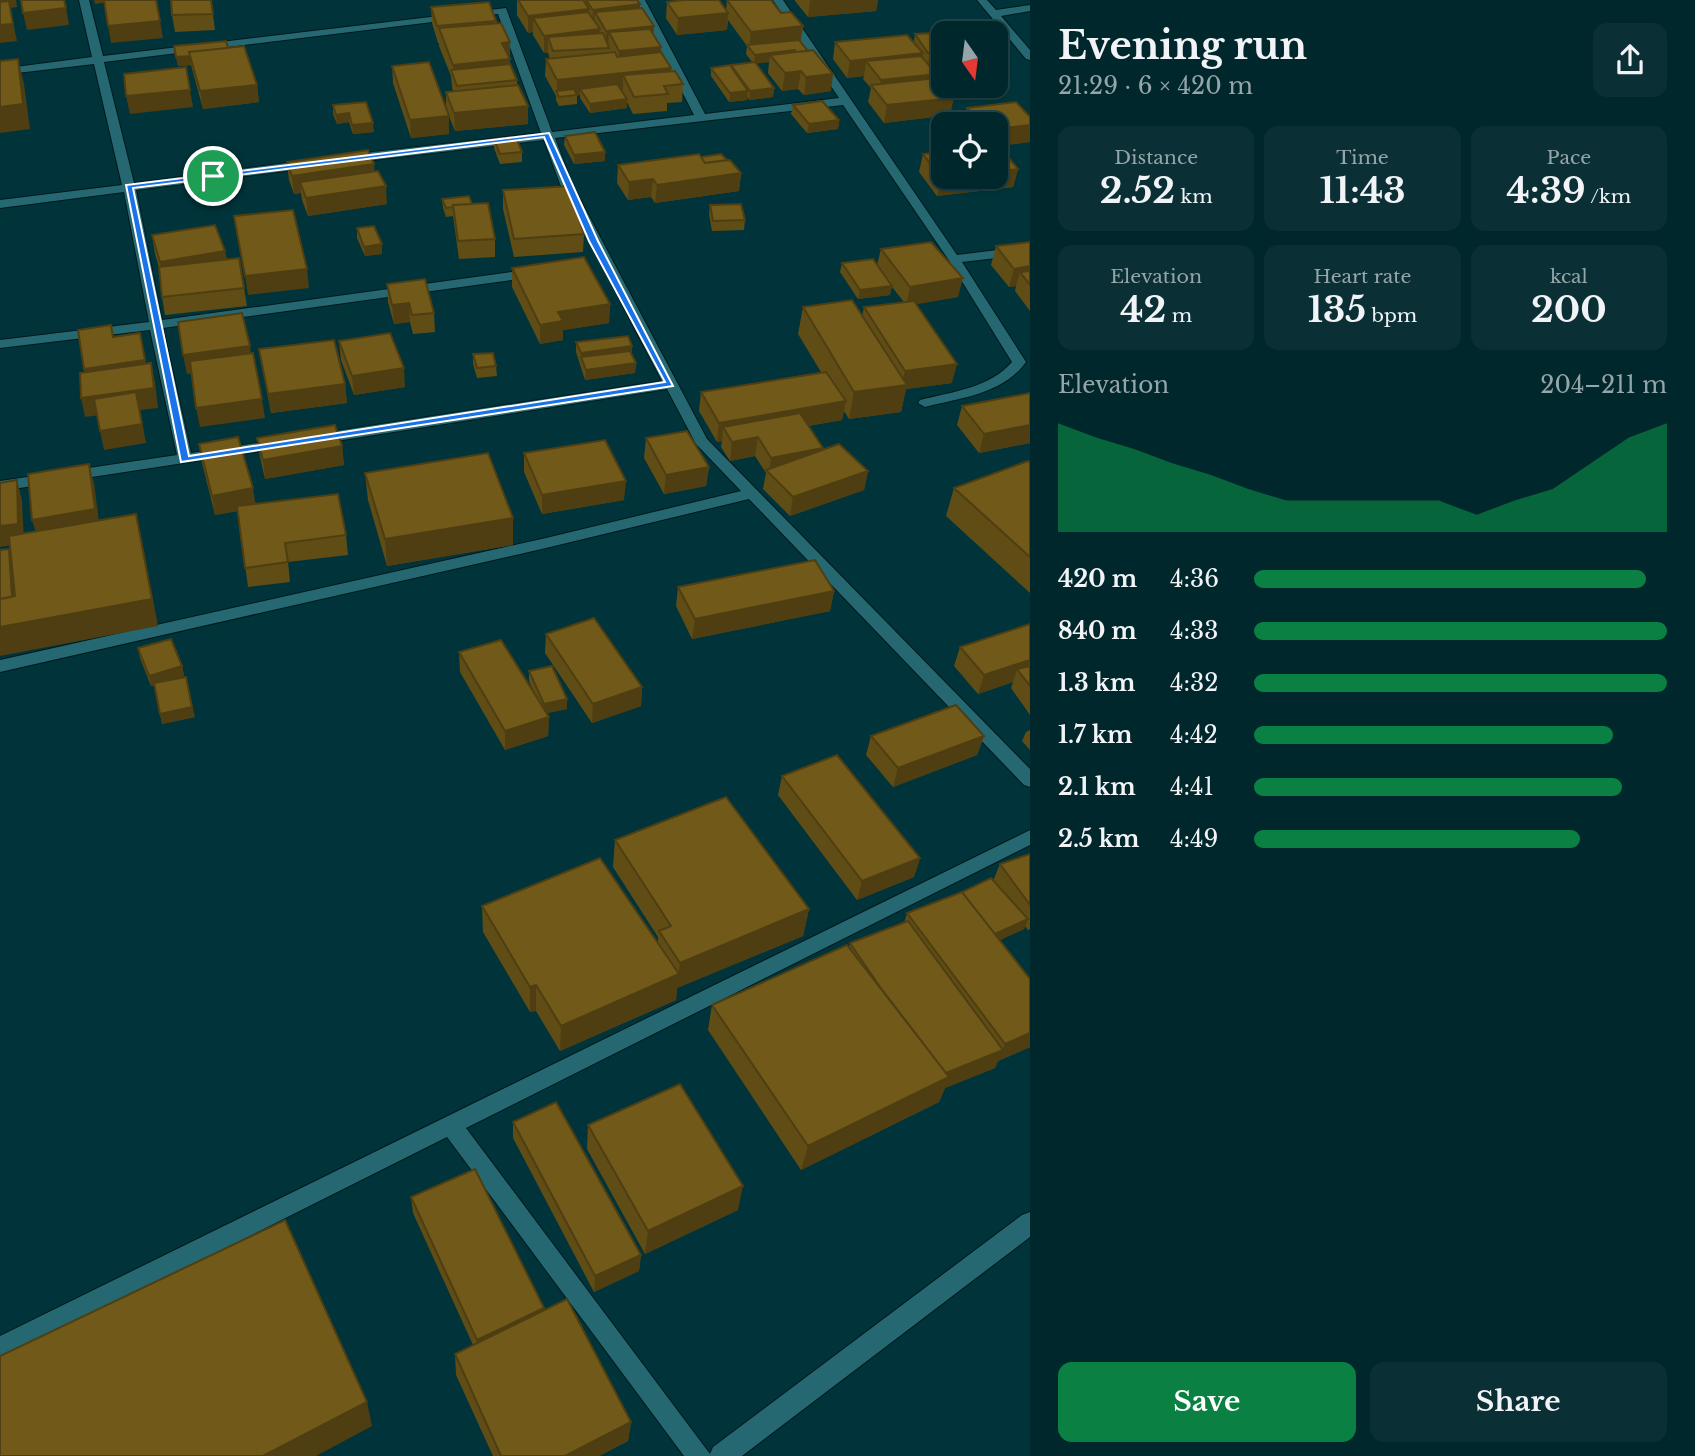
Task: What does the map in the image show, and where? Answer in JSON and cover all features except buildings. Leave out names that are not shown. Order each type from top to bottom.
[{"type":"street","points":[[84,0],[129,187],[185,460]]},
{"type":"street","points":[[640,0],[700,116]]},
{"type":"street","points":[[778,0],[954,258],[1019,362],[1012,373],[992,384],[925,403]]},
{"type":"street","points":[[982,0],[1030,57]]},
{"type":"street","points":[[993,13],[1030,8]]},
{"type":"street","points":[[0,72],[502,10],[598,264],[701,441],[749,494],[1030,780]]},
{"type":"street","points":[[331,161],[846,101]]},
{"type":"street","points":[[0,204],[318,163]]},
{"type":"street","points":[[954,258],[1030,250]]},
{"type":"street","points":[[0,344],[551,271]]},
{"type":"street","points":[[0,486],[185,460],[670,384]]},
{"type":"street","points":[[0,666],[533,546],[749,494]]},
{"type":"street","points":[[0,1349],[1030,837]]},
{"type":"street","points":[[451,1125],[699,1456]]},
{"type":"street","points":[[722,1456],[1030,1223]]},
{"type":"route","points":[[547,134],[566,184],[593,241],[670,384],[185,460],[129,187],[213,176],[547,134]]}]
